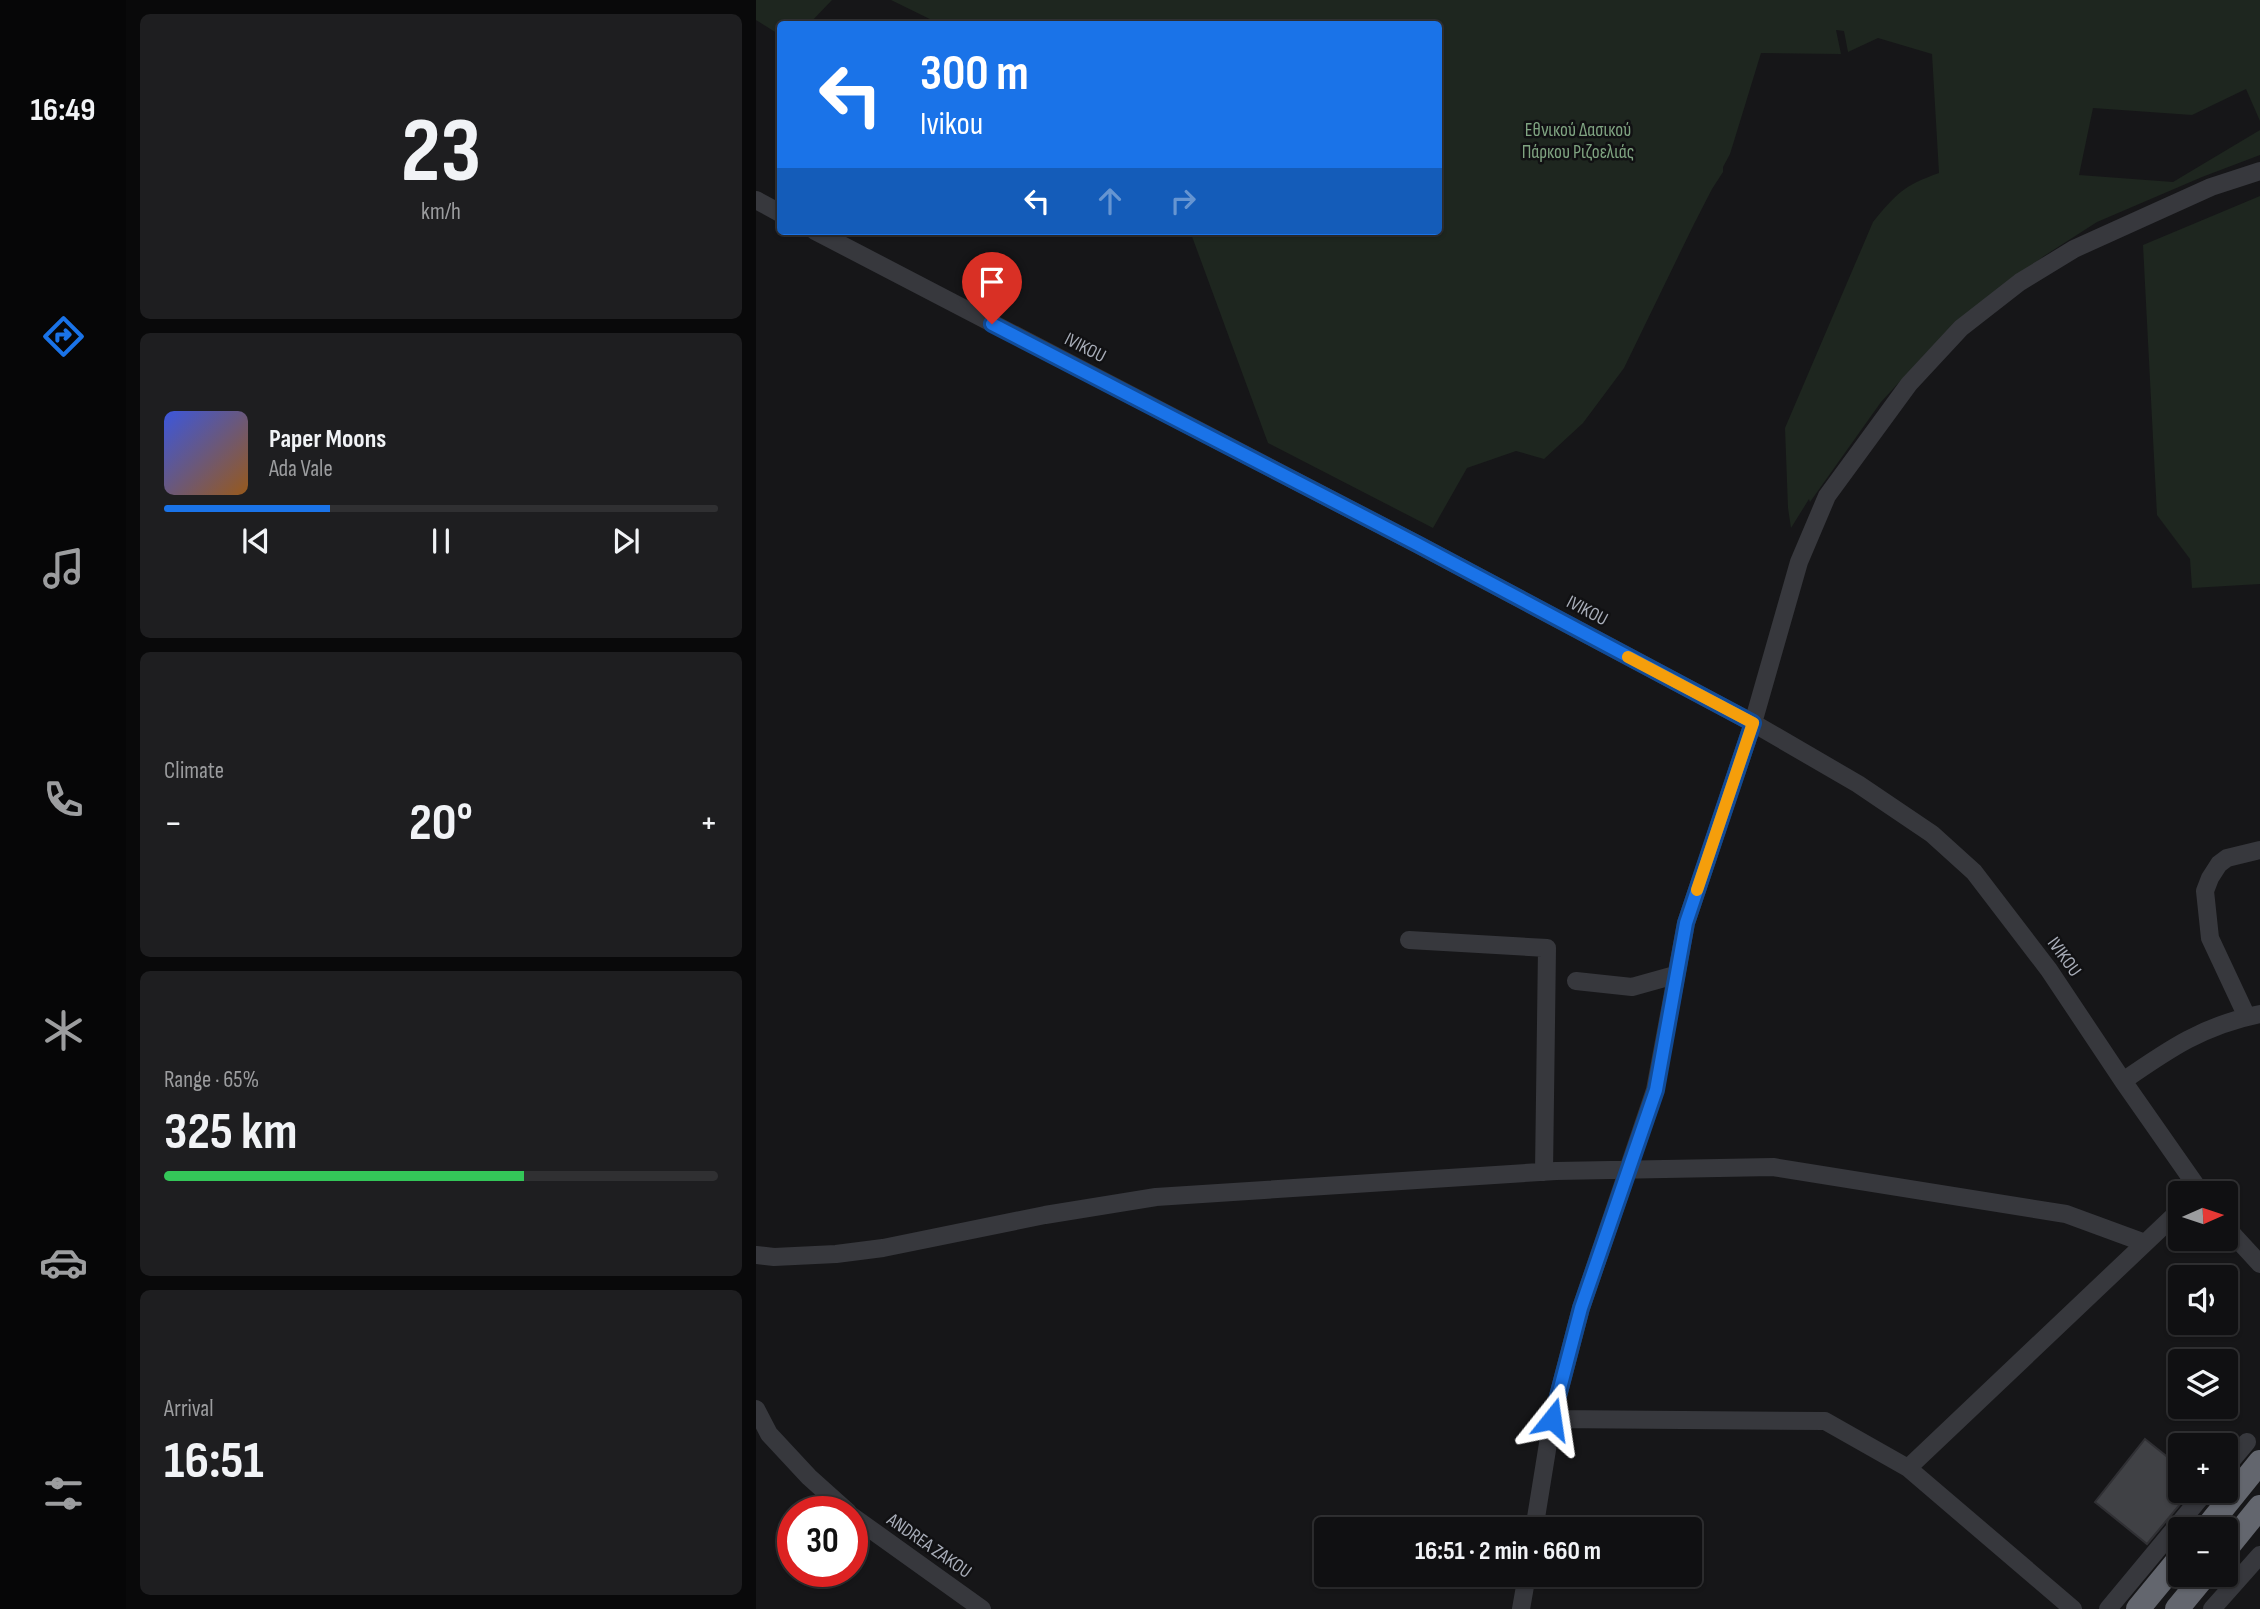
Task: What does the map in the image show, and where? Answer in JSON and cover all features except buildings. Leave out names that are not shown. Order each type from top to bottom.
[{"type":"highway","points":[[2213,1517],[2253,1452]]},
{"type":"highway","points":[[2238,1534],[2260,1507]]},
{"type":"highway","points":[[2138,1609],[2168,1573]]},
{"type":"highway","points":[[2177,1609],[2195,1587]]},
{"type":"street","points":[[1536,1517],[1552,1419],[1581,1308],[1656,1090],[1686,923],[1753,723],[1799,562],[1827,496],[1909,384],[1961,328],[2020,282],[2074,249],[2211,187],[2260,171]]},
{"type":"street","points":[[756,200],[777,211]]},
{"type":"street","name":"IVIKOU","points":[[823,235],[1417,544],[1753,723],[1879,798],[1932,834],[1974,872],[2049,970],[2192,1181]]},
{"type":"street","points":[[2123,1081],[2174,1045],[2212,1028],[2253,1015],[2210,938],[2205,891],[2219,864],[2227,858],[2260,850]]},
{"type":"street","points":[[1409,940],[1547,948],[1544,1172]]},
{"type":"street","points":[[1576,981],[1632,987],[1675,975]]},
{"type":"street","points":[[756,1255],[774,1257],[836,1254],[872,1249],[1045,1215],[1156,1197],[1544,1172],[1773,1167],[2066,1214],[2145,1243]]},
{"type":"street","points":[[1908,1468],[2168,1221]]},
{"type":"street","points":[[2238,1240],[2260,1264]]},
{"type":"street","points":[[756,1409],[769,1434],[830,1496]]},
{"type":"street","points":[[1552,1419],[1825,1421],[1908,1468],[2073,1609]]},
{"type":"street","points":[[2108,1609],[2196,1503]]},
{"type":"street","name":"ANDREA ZAKOU","points":[[868,1527],[982,1609]]},
{"type":"street","points":[[2211,1609],[2260,1555]]},
{"type":"street","points":[[1521,1609],[1525,1587]]},
{"type":"green space","points":[[756,0],[832,0],[812,21],[777,21],[777,33],[756,20]]},
{"type":"green space","name":"Εθνικού Δασικού Πάρκου Ριζοελιάς","points":[[891,0],[2260,0],[2260,121],[2246,89],[2192,115],[2093,108],[2079,175],[2173,182],[2260,130],[2260,155],[2097,222],[2044,256],[1981,304],[1926,353],[1881,402],[1810,502],[1809,499],[1791,528],[1785,428],[1873,222],[1902,192],[1939,173],[1932,54],[1878,38],[1848,52],[1844,31],[1836,30],[1841,54],[1761,53],[1723,172],[1694,224],[1624,368],[1583,423],[1544,459],[1516,451],[1467,468],[1433,528],[1268,443],[1191,235],[1442,235],[1442,21],[934,21]]},
{"type":"green space","points":[[2260,196],[2260,584],[2192,588],[2190,559],[2157,515],[2143,245]]},
{"type":"slow traffic","points":[[1628,657],[1753,723],[1697,890]]},
{"type":"route","points":[[992,324],[1417,544],[1753,723],[1686,923],[1656,1090],[1581,1308],[1552,1419]]}]
